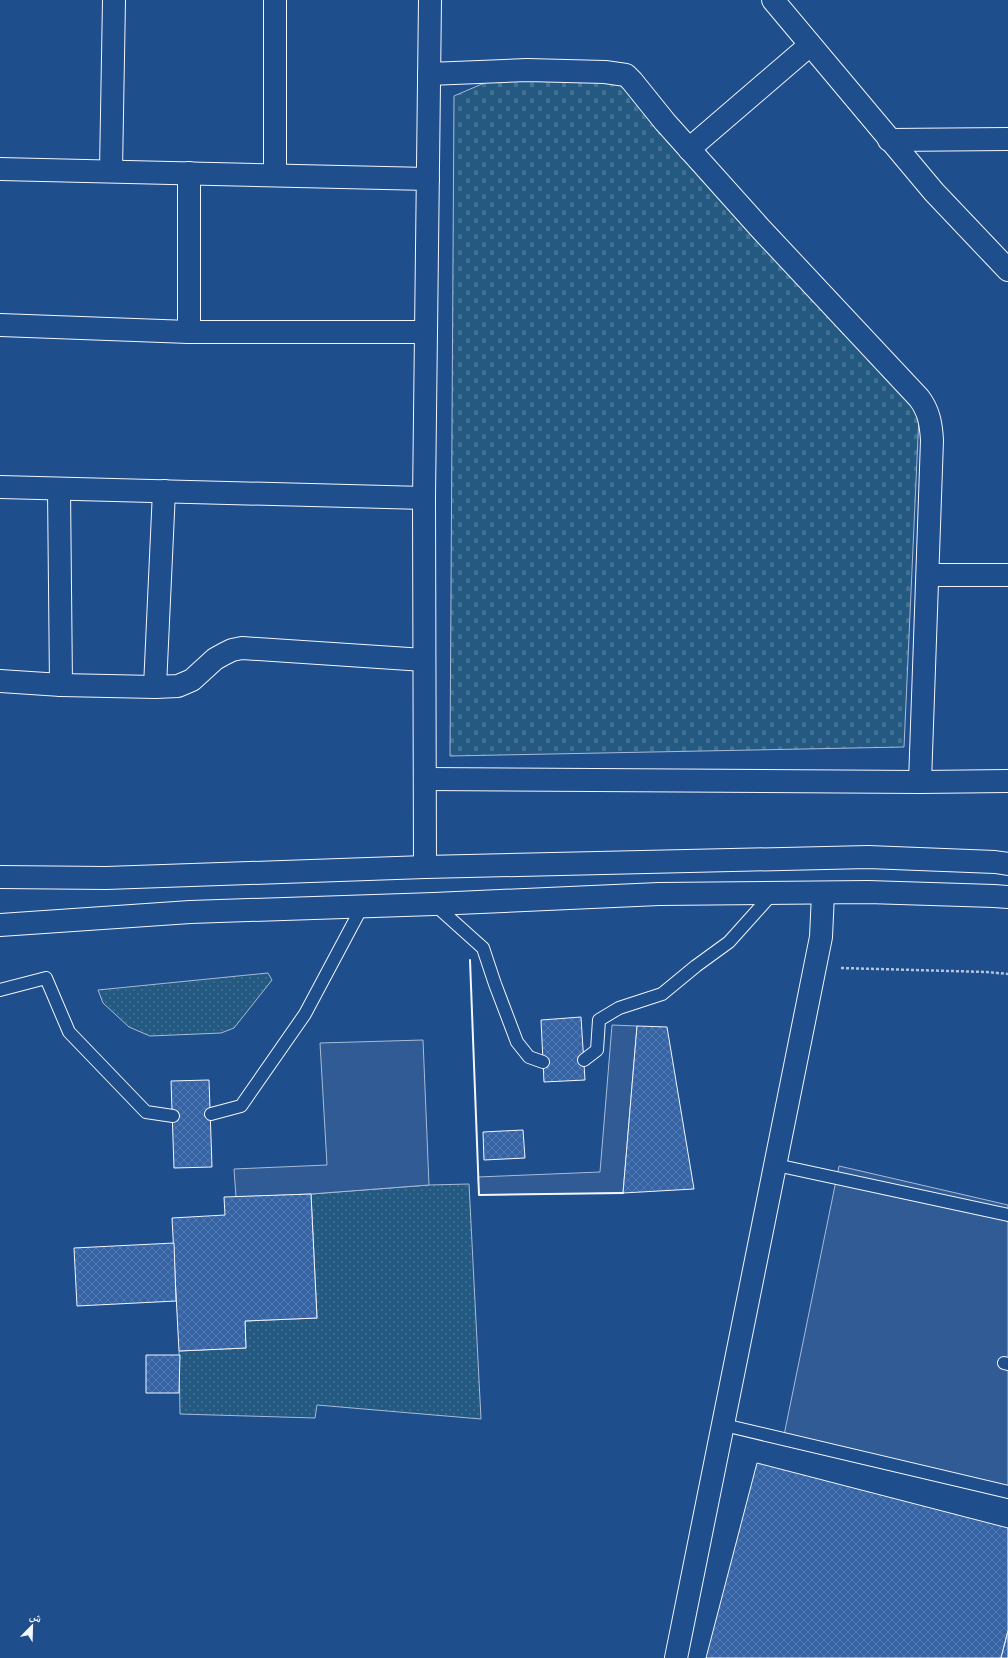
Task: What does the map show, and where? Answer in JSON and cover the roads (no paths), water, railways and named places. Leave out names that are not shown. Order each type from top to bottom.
[{"type":"main road","points":[[111,170],[114,0]]},
{"type":"main road","points":[[275,0],[275,174]]},
{"type":"main road","points":[[425,867],[424,498],[430,0]]},
{"type":"main road","points":[[773,0],[934,192],[1008,270]]},
{"type":"main road","points":[[689,149],[810,45]]},
{"type":"main road","points":[[429,74],[527,70],[618,73],[626,75],[665,122],[759,228],[888,366],[905,381],[925,407],[931,422],[932,440],[920,782]]},
{"type":"main road","points":[[889,140],[1008,139]]},
{"type":"main road","points":[[0,169],[111,170],[428,179]]},
{"type":"main road","points":[[188,173],[189,332]]},
{"type":"main road","points":[[0,325],[189,332],[425,332]]},
{"type":"main road","points":[[0,488],[424,498]]},
{"type":"main road","points":[[59,489],[61,685]]},
{"type":"main road","points":[[155,687],[164,491]]},
{"type":"main road","points":[[928,575],[1008,575]]},
{"type":"main road","points":[[0,682],[155,687],[186,684],[220,656],[232,650],[242,648],[424,660]]},
{"type":"main road","points":[[425,779],[920,782],[1008,781]]},
{"type":"main road","points":[[0,877],[106,878],[425,867],[868,857],[995,862],[1008,864]]},
{"type":"main road","points":[[0,925],[190,912],[362,907],[659,894],[823,894],[868,892],[1008,897]]},
{"type":"main road","points":[[676,1658],[821,937],[823,894]]},
{"type":"lane","points":[[584,1060],[597,1050],[599,1020],[619,1008],[662,994],[696,966],[729,942],[772,894]]},
{"type":"lane","points":[[434,904],[483,948],[517,1042],[529,1057],[543,1062]]},
{"type":"lane","points":[[212,1114],[241,1106],[305,1014],[362,907]]},
{"type":"lane","points":[[0,990],[46,978],[69,1032],[146,1112],[173,1116]]},
{"type":"lane","points":[[776,1165],[1008,1215]]},
{"type":"lane","points":[[724,1425],[1008,1492]]}]
